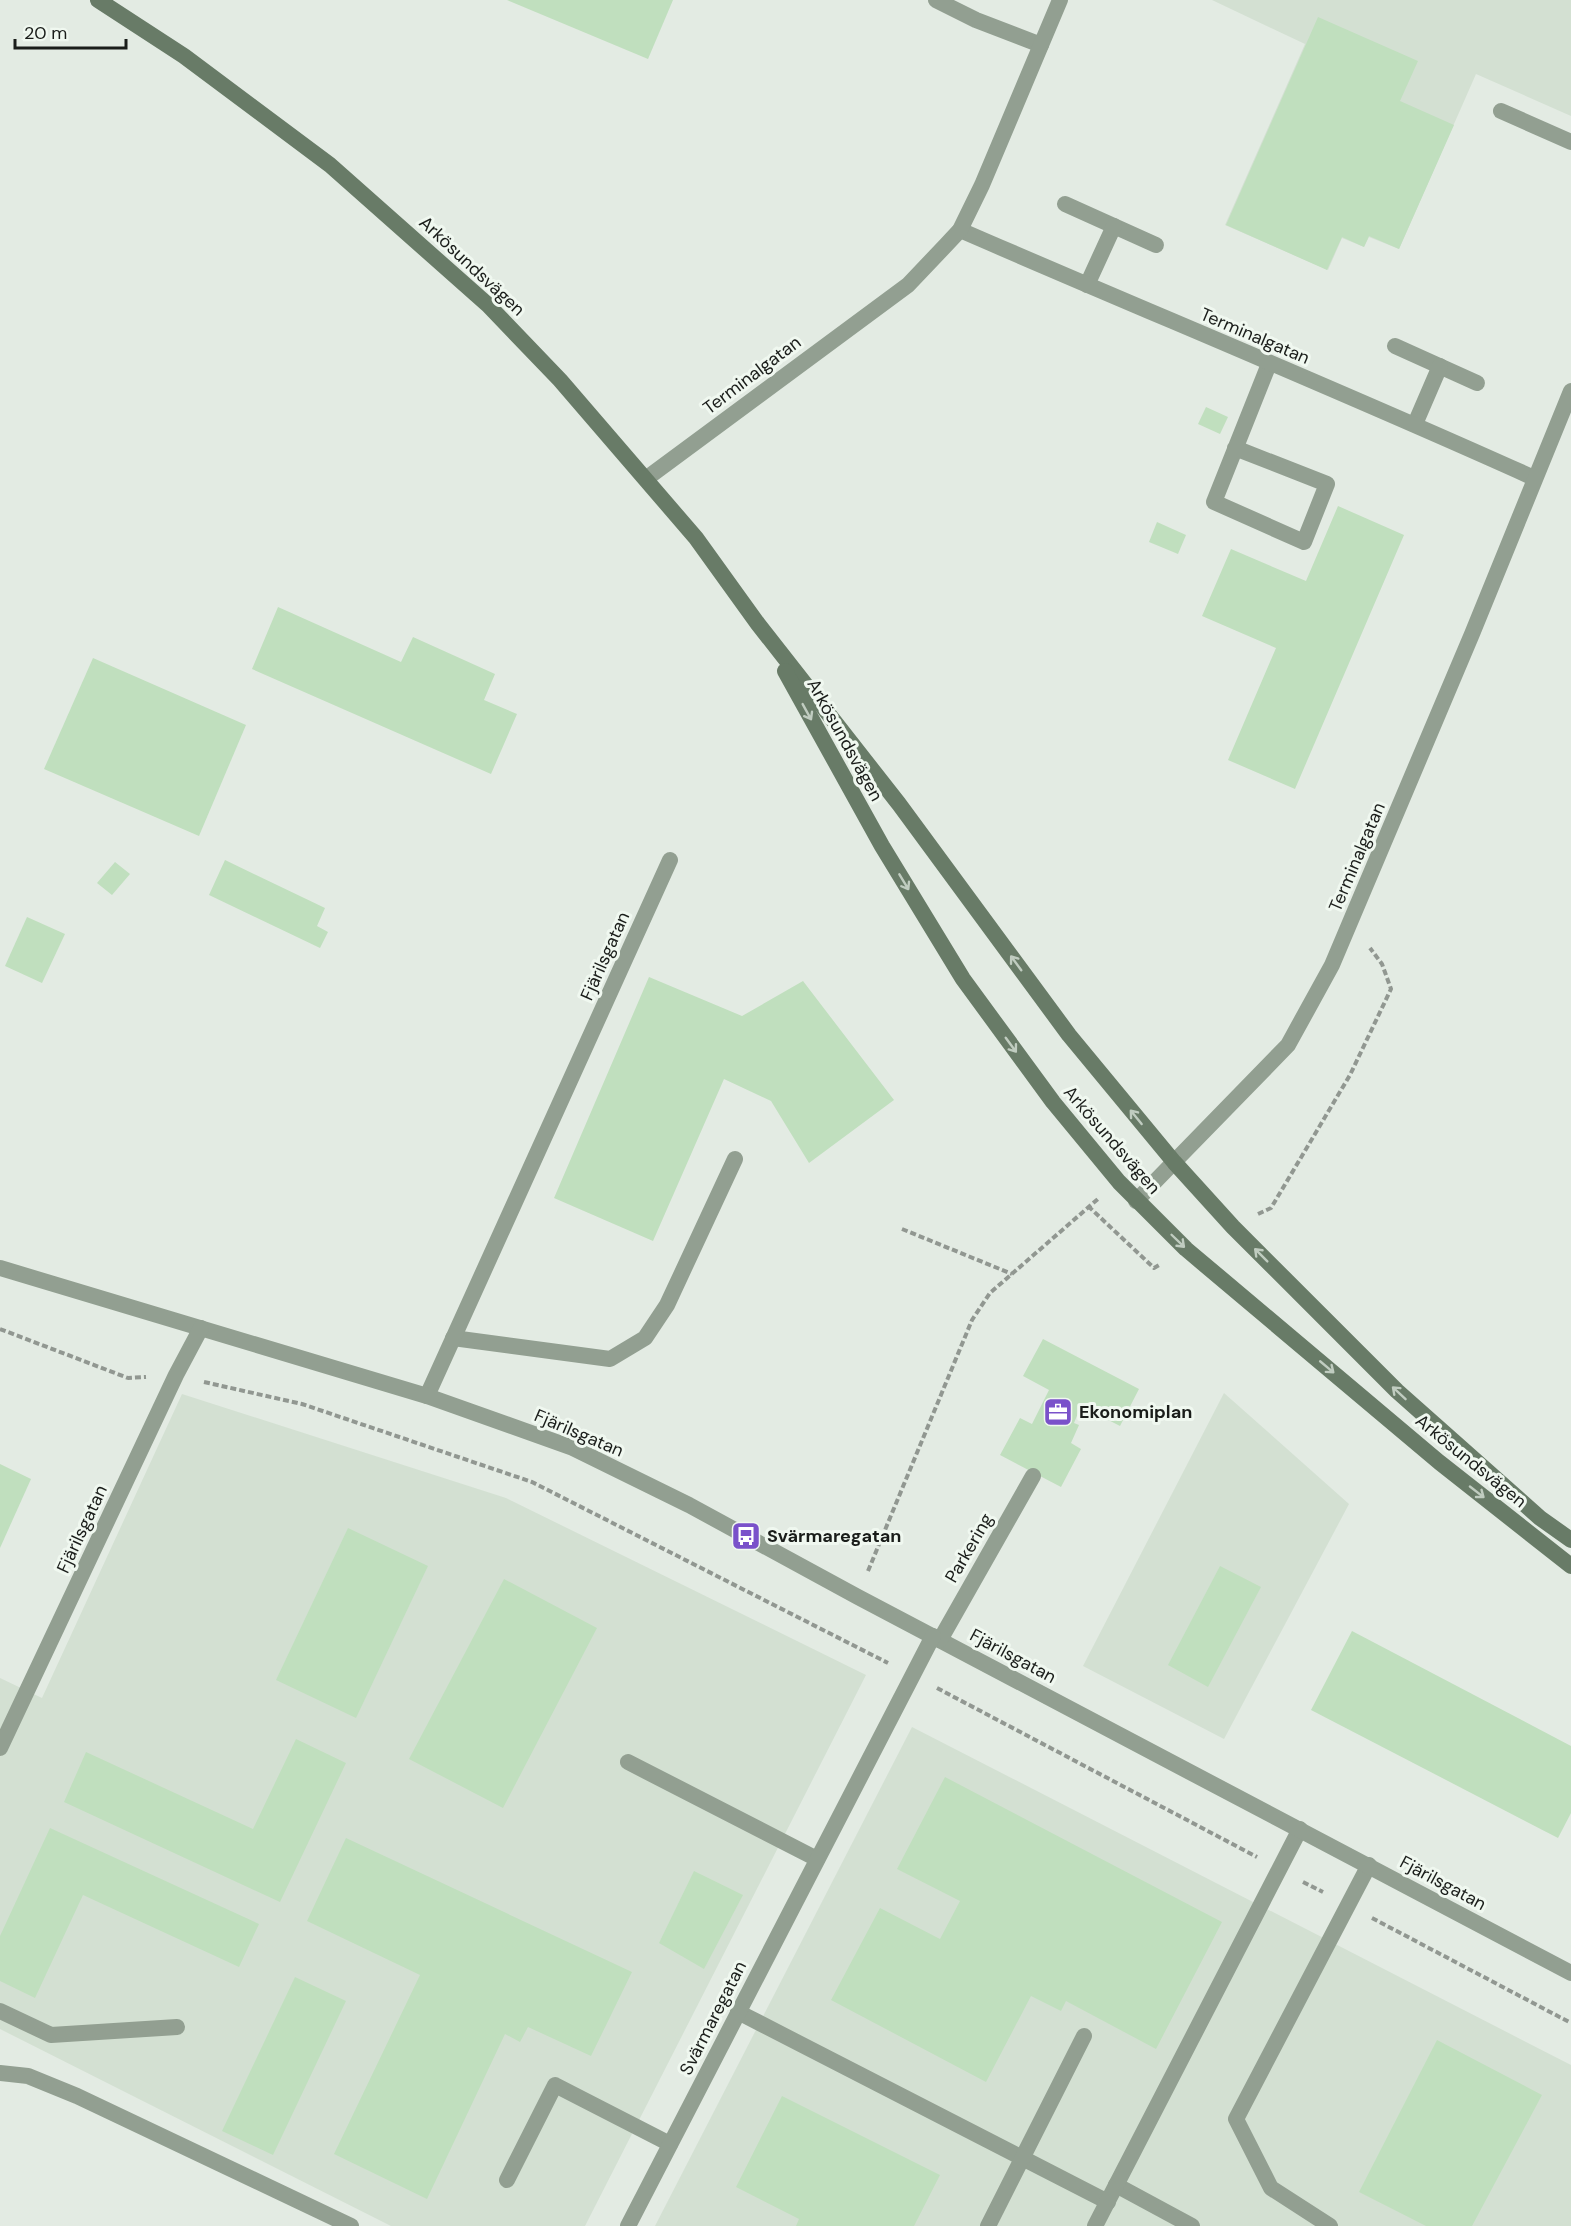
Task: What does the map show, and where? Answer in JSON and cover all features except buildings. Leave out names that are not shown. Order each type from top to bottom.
[{"type":"main road","name":"Arkösundsvägen","points":[[99,0],[184,56],[330,165],[488,305],[560,380],[696,538],[758,624],[899,804],[1069,1035],[1174,1162],[1233,1227],[1397,1391],[1540,1518],[1571,1540]]},
{"type":"main road","name":"Arkösundsvägen","points":[[758,624],[882,846],[963,979],[1053,1102],[1119,1182],[1186,1249],[1439,1462],[1571,1566]]},
{"type":"street","points":[[936,0],[976,20],[1041,45]]},
{"type":"street","name":"Terminalgatan","points":[[646,478],[908,285],[960,230],[982,185],[1060,0]]},
{"type":"street","points":[[1501,111],[1571,142]]},
{"type":"street","points":[[1065,204],[1156,245]]},
{"type":"street","points":[[1087,285],[1113,226]]},
{"type":"street","name":"Terminalgatan","points":[[960,230],[1269,364],[1415,424],[1534,478]]},
{"type":"street","points":[[1395,346],[1477,383]]},
{"type":"street","points":[[1235,448],[1327,484],[1304,542],[1214,502],[1235,448],[1269,364]]},
{"type":"street","points":[[1415,424],[1440,366]]},
{"type":"street","name":"Terminalgatan","points":[[1136,1201],[1288,1045],[1332,965],[1571,392]]},
{"type":"street","name":"Fjärilsgatan","points":[[427,1396],[670,860]]},
{"type":"street","points":[[453,1338],[610,1359],[645,1338],[667,1305],[735,1159]]},
{"type":"street","name":"Fjärilsgatan","points":[[0,1268],[427,1396],[573,1448],[689,1505],[858,1597],[1571,1973]]},
{"type":"street","name":"Fjärilsgatan","points":[[0,1748],[176,1375],[201,1328]]},
{"type":"street","name":"Parkering","points":[[936,1638],[1033,1476]]},
{"type":"street","name":"Svärmaregatan","points":[[628,2226],[912,1675],[936,1638]]},
{"type":"street","points":[[628,1762],[817,1859]]},
{"type":"street","points":[[1095,2226],[1300,1829]]},
{"type":"street","points":[[1330,2226],[1271,2188],[1236,2119],[1369,1865]]},
{"type":"street","points":[[0,2011],[51,2035],[177,2027]]},
{"type":"street","points":[[738,2012],[1108,2202]]},
{"type":"street","points":[[988,2226],[1083,2036]]},
{"type":"street","points":[[0,2073],[28,2076],[77,2096],[351,2226]]},
{"type":"street","points":[[507,2180],[555,2085],[670,2144]]},
{"type":"street","points":[[1116,2185],[1192,2226]]},
{"type":"path","points":[[1233,1227],[1271,1208],[1350,1075],[1391,989],[1382,963],[1351,920]]},
{"type":"path","points":[[858,1597],[972,1320],[990,1293],[1088,1206],[1119,1182]]},
{"type":"path","points":[[1088,1206],[1154,1268],[1186,1249]]},
{"type":"path","points":[[902,1228],[1012,1274]]},
{"type":"path","points":[[0,1329],[128,1378],[176,1375],[302,1404],[532,1482],[912,1675],[1571,2023]]},
{"type":"shaded area","points":[[1212,0],[1571,0],[1571,116],[1476,74],[1399,249],[1369,237],[1364,247],[1342,238],[1328,270],[1225,225],[1305,44]]},
{"type":"shaded area","points":[[1224,1393],[1349,1504],[1224,1739],[1083,1666]]},
{"type":"shaded area","points":[[182,1394],[506,1498],[866,1675],[585,2226],[391,2226],[0,2029],[0,1678],[42,1698]]},
{"type":"shaded area","points":[[912,1727],[1571,2065],[1571,2226],[655,2226]]},
{"type":"place","name":"Ekonomiplan","points":[[1058,1412]]},
{"type":"place","name":"Svärmaregatan","points":[[746,1536]]}]
